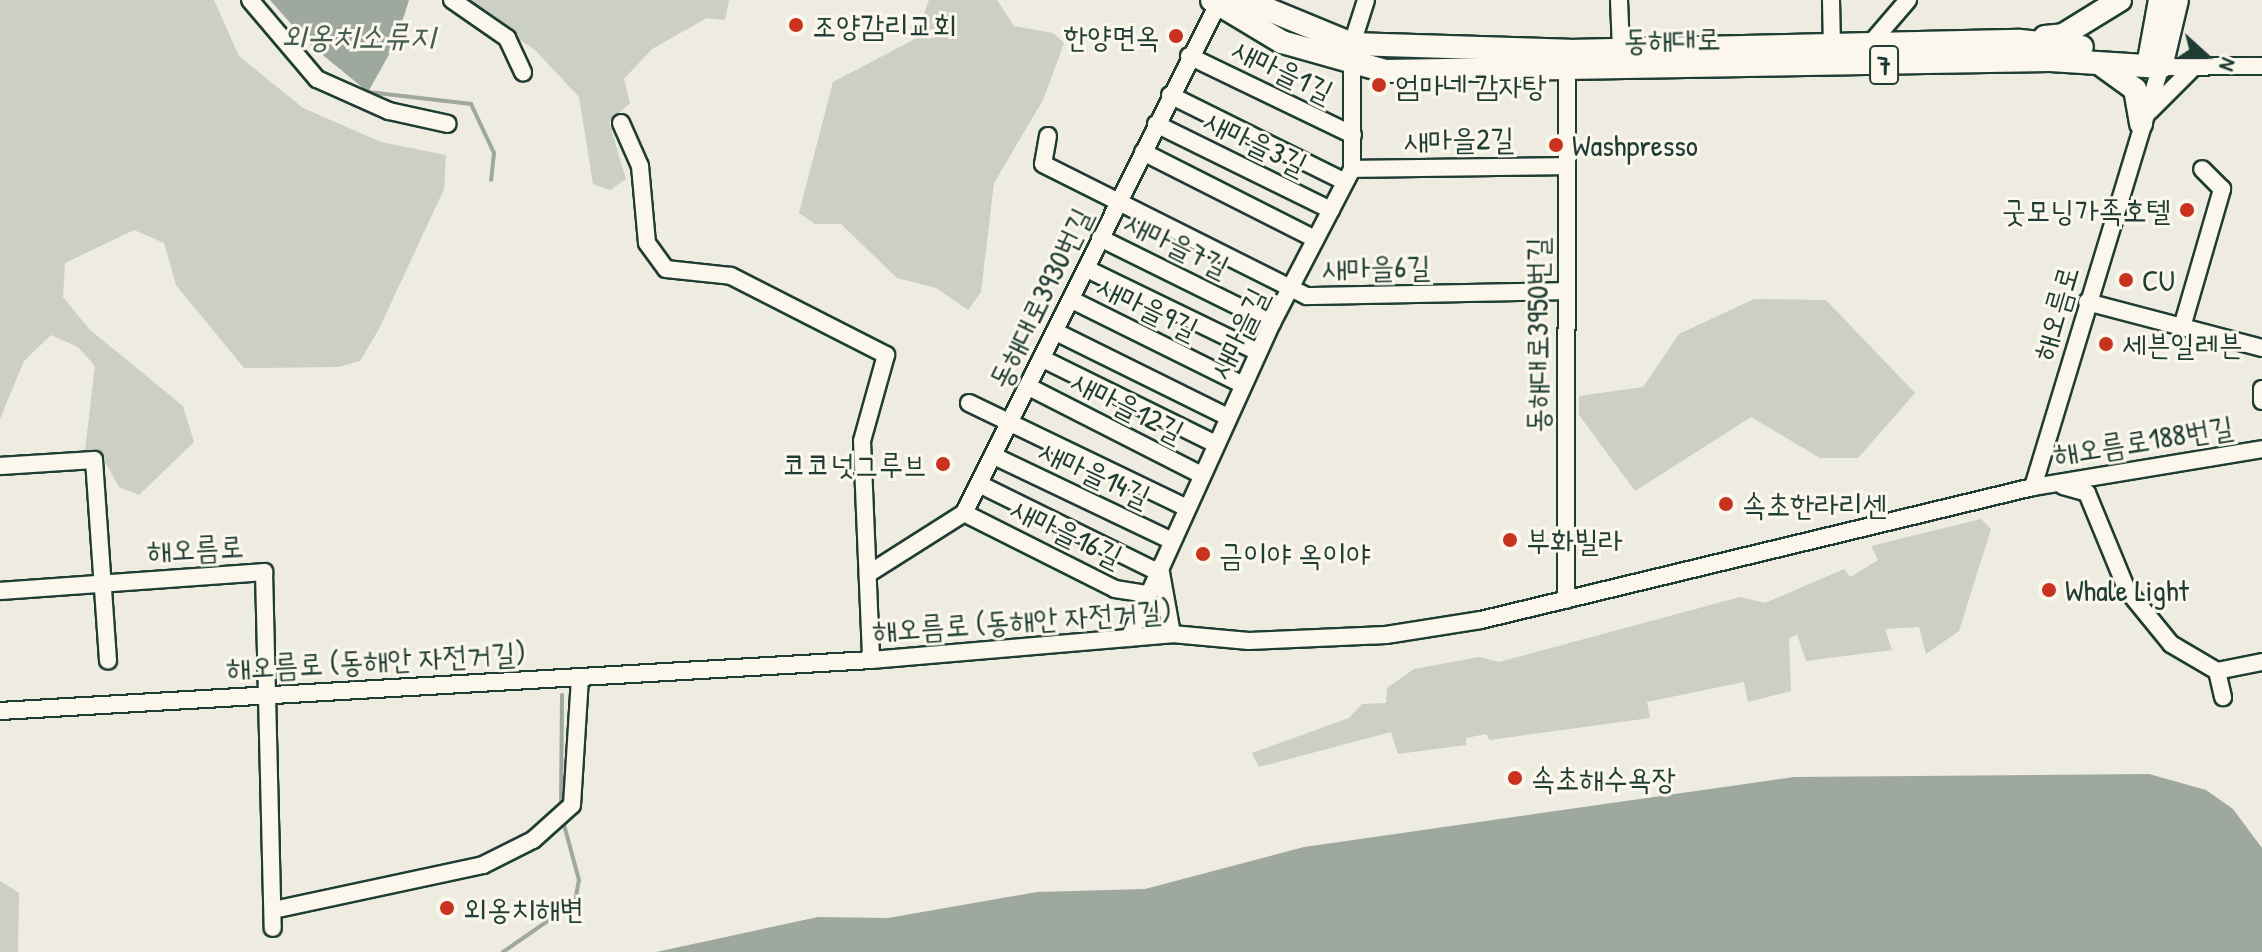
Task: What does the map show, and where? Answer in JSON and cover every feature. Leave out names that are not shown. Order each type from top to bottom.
[{"type":"main road","name":"동해대로","points":[[1245,0],[1271,6],[1352,44],[1621,59],[2156,60]]},
{"type":"main road","name":"동해대로","points":[[1215,2],[1282,42],[1354,67],[1567,70],[1621,59],[1871,43],[2020,41],[2063,35],[2120,0]]},
{"type":"main road","points":[[2156,60],[2160,0]]},
{"type":"main road","points":[[2156,60],[2177,0]]},
{"type":"main road","name":"동해대로","points":[[2020,41],[2156,60]]},
{"type":"main road","points":[[2090,62],[2125,76],[2143,116]]},
{"type":"street","points":[[250,0],[317,79],[389,111],[448,124]]},
{"type":"street","points":[[452,0],[507,38],[523,72]]},
{"type":"street","points":[[1352,44],[1366,0]]},
{"type":"street","points":[[1619,0],[1621,59]]},
{"type":"street","points":[[1831,0],[1832,46]]},
{"type":"street","points":[[1871,43],[1908,0]]},
{"type":"street","name":"동해대로3930번길","points":[[964,513],[1072,300],[1215,2]]},
{"type":"street","name":"새마을길","points":[[1129,638],[1258,352],[1348,175],[1353,135],[1352,44]]},
{"type":"street","name":"새마을1길","points":[[1189,56],[1353,135]]},
{"type":"street","points":[[2156,60],[2199,67],[2262,66]]},
{"type":"street","name":"해오름로","points":[[2033,487],[2143,116],[2156,60]]},
{"type":"street","points":[[2143,116],[2199,67]]},
{"type":"street","name":"동해대로3950번길","points":[[1566,600],[1563,291],[1567,70]]},
{"type":"street","name":"새마을2길","points":[[1170,95],[1348,175],[1566,166]]},
{"type":"street","points":[[621,123],[640,166],[647,243],[666,269],[731,276],[886,355],[862,441],[871,660]]},
{"type":"street","name":"새마을3길","points":[[1156,124],[1331,210]]},
{"type":"street","name":"새마을6길","points":[[1048,136],[1043,164],[1307,296],[1563,291]]},
{"type":"street","points":[[1143,152],[1315,239]]},
{"type":"street","points":[[2182,327],[2222,189],[2202,169]]},
{"type":"street","name":"새마을7길","points":[[1100,238],[1272,323]]},
{"type":"street","points":[[1087,269],[1258,352]]},
{"type":"street","name":"새마을9길","points":[[1072,300],[1243,385]]},
{"type":"street","points":[[2087,302],[2262,348]]},
{"type":"street","points":[[1056,332],[1228,417]]},
{"type":"street","points":[[1043,359],[1216,444]]},
{"type":"street","name":"새마을12길","points":[[1029,387],[1202,475]]},
{"type":"street","points":[[2262,389],[2262,401]]},
{"type":"street","points":[[969,403],[1187,508]]},
{"type":"street","name":"해오름로188번길","points":[[2033,487],[2262,449]]},
{"type":"street","name":"새마을14길","points":[[994,456],[1172,541]]},
{"type":"street","points":[[0,466],[94,460],[108,661]]},
{"type":"street","points":[[979,484],[1159,570],[1172,634]]},
{"type":"street","points":[[2033,487],[2072,486],[2087,493],[2140,610],[2198,666],[2217,671],[2262,662]]},
{"type":"street","name":"해오름로 (동해안 자전거길)","points":[[0,711],[871,660],[1172,634],[1249,641],[1386,635],[1566,600],[2033,487]]},
{"type":"street","points":[[868,574],[964,513]]},
{"type":"street","name":"새마을16길","points":[[964,513],[1115,589],[1148,594]]},
{"type":"street","name":"해오름로","points":[[103,581],[264,572],[270,694]]},
{"type":"street","points":[[0,591],[103,581]]},
{"type":"street","points":[[2217,671],[2223,697]]},
{"type":"street","points":[[278,909],[483,865],[533,840],[572,805],[580,677]]},
{"type":"street","points":[[270,694],[278,909],[273,928]]},
{"type":"shaded area","points":[[0,0],[214,0],[239,56],[303,108],[381,142],[446,155],[444,189],[379,329],[360,361],[338,367],[244,368],[176,285],[164,243],[134,230],[65,263],[63,297],[89,329],[183,406],[194,442],[139,495],[119,487],[99,451],[85,450],[95,366],[78,347],[51,335],[24,361],[0,419]]},
{"type":"shaded area","points":[[460,0],[729,0],[725,20],[707,18],[652,49],[624,79],[630,103],[609,122],[626,179],[610,190],[593,184],[579,97],[535,50]]},
{"type":"shaded area","points":[[929,0],[997,0],[1014,26],[1053,33],[1064,43],[1043,100],[994,183],[981,292],[968,310],[936,288],[897,278],[841,224],[815,224],[799,213],[833,82],[915,39]]},
{"type":"shaded area","points":[[1754,299],[1826,300],[1915,393],[1858,458],[1820,458],[1751,417],[1635,491],[1579,415],[1579,396],[1643,387],[1679,334]]},
{"type":"shaded area","points":[[1981,519],[1991,529],[1959,631],[1926,654],[1919,627],[1885,629],[1892,650],[1806,661],[1797,634],[1789,639],[1791,691],[1748,702],[1744,682],[1647,702],[1650,718],[1490,740],[1486,734],[1466,738],[1466,745],[1398,754],[1391,732],[1259,767],[1252,753],[1349,718],[1362,704],[1386,703],[1387,688],[1414,669],[1479,657],[1499,662],[1740,597],[1765,603],[1844,569],[1850,577],[1878,560],[1871,546]]},
{"type":"shaded area","points":[[0,881],[19,893],[18,952],[0,952]]},
{"type":"water","name":"외옹치소류지","points":[[270,0],[409,0],[395,44],[368,92],[308,43]]},
{"type":"water","points":[[2149,774],[2206,790],[2233,809],[2262,848],[2262,952],[656,952],[818,917],[888,918],[1037,892],[1145,889],[1304,847],[1794,777]]},
{"type":"waterway","points":[[368,92],[471,104],[494,153],[491,180]]},
{"type":"waterway","points":[[561,808],[562,695]]},
{"type":"waterway","points":[[503,952],[575,902],[579,880],[563,821]]},
{"type":"place","name":"조양감리교회","points":[[796,25]]},
{"type":"place","name":"한양면옥","points":[[1176,36]]},
{"type":"place","name":"엄마네 감자탕","points":[[1379,85]]},
{"type":"place","name":"Washpresso","points":[[1556,145]]},
{"type":"place","name":"굿모닝가족호텔","points":[[2187,210]]},
{"type":"place","name":"CU","points":[[2126,280]]},
{"type":"place","name":"세븐일레븐","points":[[2106,344]]},
{"type":"place","name":"코코넛그루브","points":[[943,464]]},
{"type":"place","name":"속초한라리센","points":[[1726,504]]},
{"type":"place","name":"부화빌라","points":[[1510,540]]},
{"type":"place","name":"금이야 옥이야","points":[[1203,554]]},
{"type":"place","name":"Whale Light","points":[[2049,590]]},
{"type":"place","name":"속초해수욕장","points":[[1515,778]]},
{"type":"place","name":"외옹치해변","points":[[447,908]]}]
